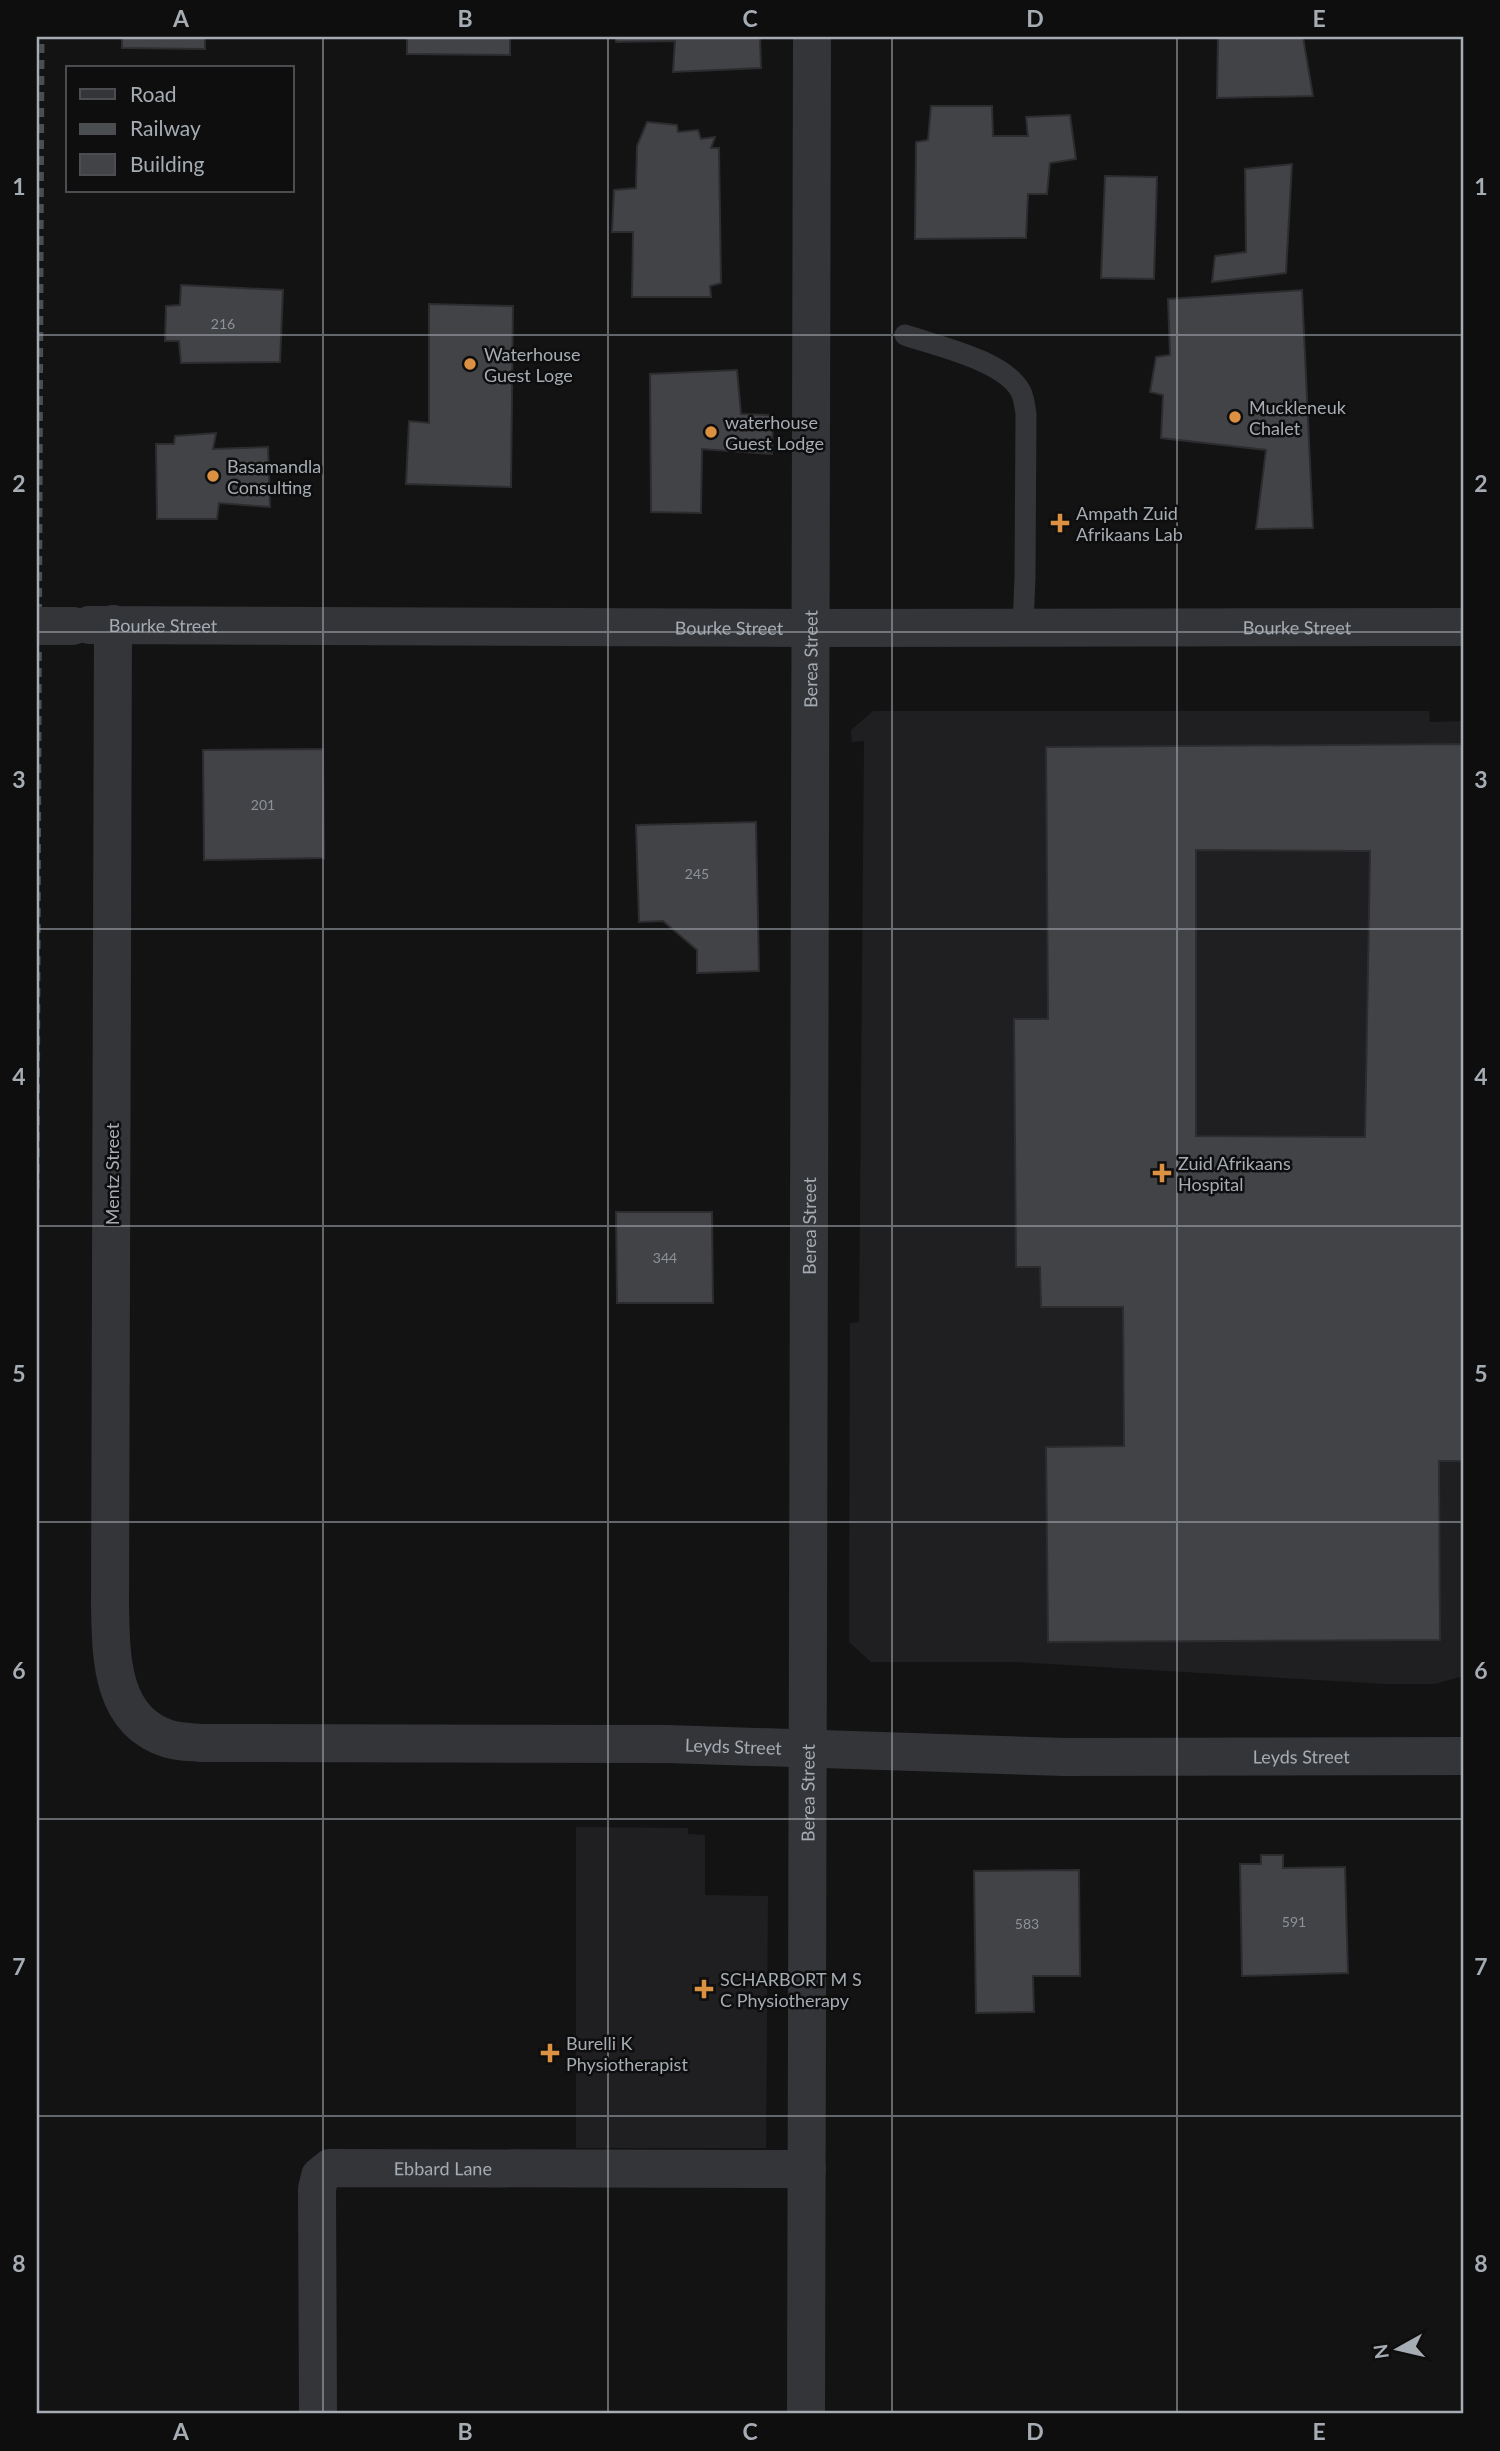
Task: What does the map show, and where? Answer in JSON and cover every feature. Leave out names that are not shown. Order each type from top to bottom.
[{"type":"street","name":"Berea Street","points":[[806,2414],[812,37]]},
{"type":"street","name":"Mentz Street","points":[[113,624],[110,1605],[115,1679],[136,1718]]},
{"type":"street","name":"Bourke Street","points":[[55,626],[1463,627]]},
{"type":"street","name":"Leyds Street","points":[[136,1718],[156,1734],[169,1739],[201,1743],[667,1744],[1064,1757],[1463,1756]]},
{"type":"street","name":"Ebbard Lane","points":[[318,2414],[317,2189],[320,2176],[330,2168],[807,2169]]},
{"type":"lane","points":[[905,335],[990,365],[1008,377],[1021,392],[1026,414],[1023,627]]},
{"type":"shaded area","name":"Zuid Afrikaans Hospital","points":[[873,711],[1429,711],[1430,722],[1463,721],[1463,1676],[1435,1684],[1385,1684],[1015,1662],[871,1662],[849,1642],[850,1323],[859,1322],[864,741],[852,742],[851,730]]},
{"type":"shaded area","points":[[576,1827],[688,1828],[688,1834],[705,1835],[705,1895],[768,1896],[766,2148],[576,2148]]},
{"type":"building","points":[[122,37],[205,37],[205,49],[122,48]]},
{"type":"building","points":[[407,37],[510,37],[510,55],[407,54]]},
{"type":"building","points":[[615,37],[760,37],[761,68],[673,72],[675,41],[616,42]]},
{"type":"building","points":[[1218,37],[1303,37],[1313,96],[1217,98]]},
{"type":"building","points":[[931,106],[992,106],[993,136],[1028,136],[1026,117],[1070,115],[1076,159],[1050,163],[1047,194],[1028,194],[1026,238],[915,239],[916,142],[928,140]]},
{"type":"building","points":[[647,122],[677,125],[678,132],[698,130],[701,139],[715,137],[711,148],[719,148],[721,283],[710,286],[711,297],[632,297],[633,232],[612,232],[614,190],[636,188],[637,146]]},
{"type":"building","points":[[1292,164],[1286,273],[1212,282],[1215,256],[1246,252],[1245,169]]},
{"type":"building","points":[[1105,176],[1157,177],[1154,279],[1101,278]]},
{"type":"building","points":[[181,285],[283,290],[280,362],[181,363],[179,341],[165,341],[166,306],[180,305]]},
{"type":"building","name":"Muckleneuk Chalet","points":[[1302,290],[1313,528],[1256,529],[1266,450],[1161,438],[1163,395],[1150,392],[1156,357],[1170,355],[1168,299]]},
{"type":"building","name":"Waterhouse Guest Loge","points":[[429,304],[513,306],[511,487],[406,484],[409,421],[429,423]]},
{"type":"building","name":"waterhouse Guest Lodge","points":[[737,370],[741,414],[773,415],[772,454],[702,449],[701,513],[651,512],[650,374]]},
{"type":"building","name":"Basamandla Consulting","points":[[216,433],[213,449],[268,447],[270,507],[219,503],[217,519],[157,519],[156,444],[174,444],[175,436]]},
{"type":"building","points":[[1463,744],[1463,1461],[1439,1461],[1440,1640],[1048,1642],[1046,1447],[1124,1446],[1123,1307],[1041,1307],[1040,1267],[1016,1267],[1014,1019],[1048,1019],[1046,747]],"holes":[[[1196,850],[1370,851],[1365,1137],[1196,1136]]]},
{"type":"building","points":[[323,749],[324,858],[204,860],[203,750]]},
{"type":"building","points":[[756,822],[759,971],[697,973],[697,950],[663,921],[639,922],[636,825]]},
{"type":"building","points":[[616,1212],[712,1212],[713,1303],[617,1303]]},
{"type":"building","points":[[1261,1855],[1283,1855],[1283,1868],[1345,1867],[1348,1973],[1242,1976],[1240,1864],[1261,1864]]},
{"type":"building","points":[[1079,1870],[1080,1976],[1033,1976],[1034,2012],[976,2013],[974,1871]]},
{"type":"railway","points":[[37,1189],[42,37]]},
{"type":"place","name":"Waterhouse Guest Loge","points":[[470,364]]},
{"type":"place","name":"Muckleneuk Chalet","points":[[1235,417]]},
{"type":"place","name":"waterhouse Guest Lodge","points":[[711,432]]},
{"type":"place","name":"Basamandla Consulting","points":[[213,476]]},
{"type":"place","name":"Ampath Zuid Afrikaans Lab","points":[[1060,523]]},
{"type":"place","name":"Zuid Afrikaans Hospital","points":[[1162,1173]]},
{"type":"place","name":"SCHARBORT M S C Physiotherapy","points":[[704,1989]]},
{"type":"place","name":"Burelli K Physiotherapist","points":[[550,2053]]}]
